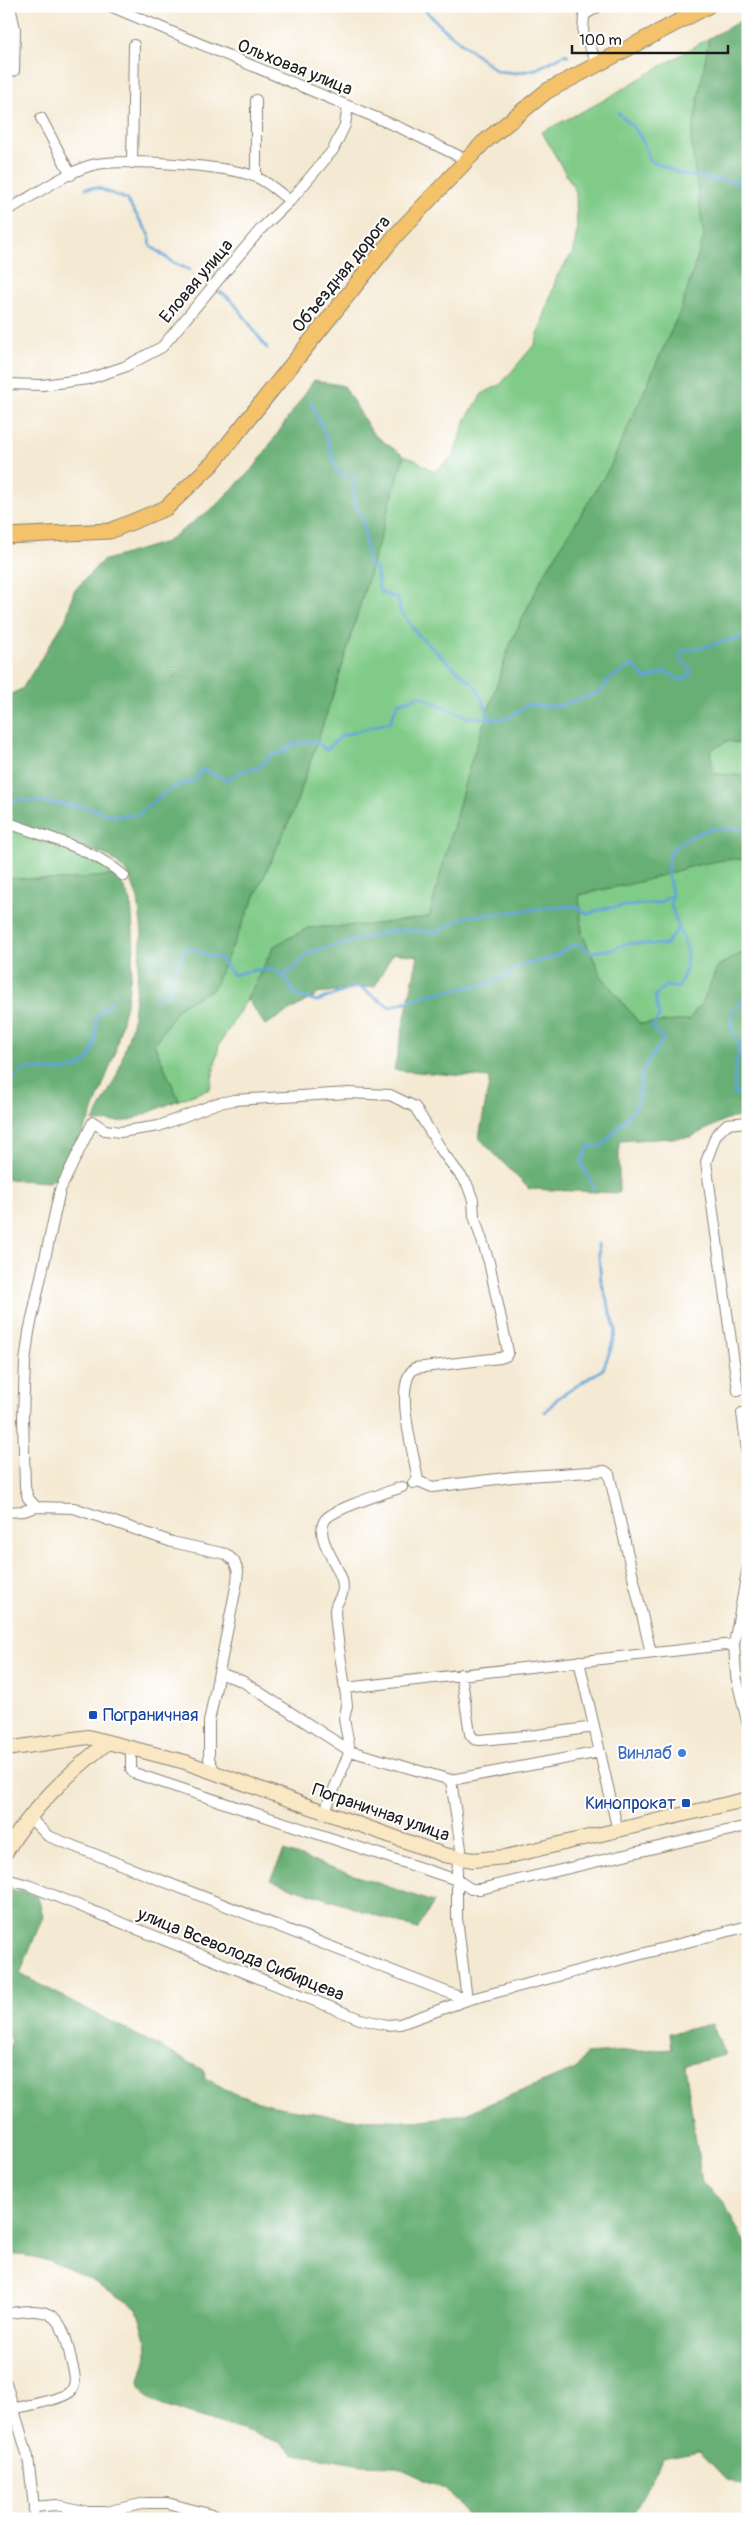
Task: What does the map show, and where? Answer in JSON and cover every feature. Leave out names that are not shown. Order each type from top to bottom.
[{"type":"main road","name":"Объездная дорога","points":[[6,536],[110,531],[166,508],[213,463],[395,236],[483,143],[548,91],[708,6]]},
{"type":"main road","name":"Пограничная улица","points":[[6,1749],[76,1737],[88,1737],[131,1747],[215,1772],[427,1850],[460,1858],[485,1860],[618,1831],[748,1799]]},
{"type":"main road","points":[[6,1852],[29,1817],[43,1801],[108,1742]]},
{"type":"street","points":[[10,6],[15,29],[14,71]]},
{"type":"street","name":"Ольховая улица","points":[[110,6],[403,129],[467,160]]},
{"type":"street","points":[[598,64],[583,33],[584,15],[599,6]]},
{"type":"street","points":[[132,163],[134,45]]},
{"type":"street","points":[[256,100],[256,177]]},
{"type":"street","name":"Еловая улица","points":[[6,384],[42,385],[88,379],[124,367],[162,347],[260,230],[290,201],[333,150],[345,125],[348,106]]},
{"type":"street","points":[[41,118],[71,175]]},
{"type":"street","points":[[6,211],[71,175],[96,164],[180,164],[256,177],[290,201]]},
{"type":"street","points":[[6,822],[98,858],[113,866],[124,876]]},
{"type":"street","points":[[36,1507],[28,1498],[25,1488],[23,1435],[25,1362],[29,1332],[60,1190],[93,1122],[105,1130],[120,1132],[159,1126],[215,1104],[234,1100],[348,1093],[390,1095],[415,1107],[444,1154],[467,1184],[473,1200],[474,1216],[489,1262],[508,1352],[506,1356],[500,1358],[415,1368],[409,1372],[406,1380],[408,1435],[416,1482],[432,1487],[513,1477],[605,1471],[609,1474],[620,1515],[651,1653]]},
{"type":"street","points":[[738,1391],[706,1162],[716,1135],[727,1124],[748,1122]]},
{"type":"street","points":[[742,1413],[748,1457]]},
{"type":"street","points":[[324,1813],[350,1751],[344,1719],[347,1706],[335,1609],[344,1594],[342,1578],[323,1537],[322,1526],[326,1518],[337,1511],[402,1487]]},
{"type":"street","points":[[6,1512],[24,1511],[36,1507],[74,1508],[172,1542],[226,1554],[234,1561],[238,1571],[237,1582],[208,1734],[209,1759],[215,1772]]},
{"type":"street","points":[[748,1567],[734,1644],[736,1676],[748,1725]]},
{"type":"street","points":[[345,1688],[734,1644]]},
{"type":"street","points":[[579,1661],[618,1831]]},
{"type":"street","points":[[219,1673],[242,1681],[350,1751],[451,1780],[600,1752]]},
{"type":"street","points":[[461,1674],[470,1734],[474,1739],[537,1735],[594,1727]]},
{"type":"street","points":[[131,1747],[131,1769],[134,1773],[457,1880],[471,1889],[480,1890],[742,1828]]},
{"type":"street","points":[[451,1780],[460,1839],[457,1918],[467,2000]]},
{"type":"street","name":"улица Всеволода Сибирцева","points":[[29,1817],[48,1836],[467,2000]]},
{"type":"street","name":"улица Всеволода Сибирцева","points":[[6,1879],[28,1885],[360,2019],[386,2025],[400,2024],[467,2000],[748,1926]]},
{"type":"street","points":[[6,2314],[26,2310],[41,2311],[53,2317],[62,2326],[75,2382],[72,2391],[63,2396],[10,2409]]},
{"type":"street","points":[[6,2383],[10,2409],[28,2457],[34,2507],[33,2519]]},
{"type":"street","points":[[34,2507],[56,2505],[88,2512],[105,2512],[146,2503],[166,2503],[228,2519]]},
{"type":"green space","points":[[748,17],[748,744],[727,741],[710,751],[714,774],[748,776],[748,859],[706,863],[639,882],[579,895],[582,934],[602,977],[640,1024],[689,1020],[704,999],[718,966],[748,950],[748,1116],[727,1119],[691,1137],[619,1141],[619,1193],[529,1189],[479,1138],[490,1078],[394,1070],[418,956],[393,953],[375,986],[320,993],[265,1025],[247,999],[274,946],[308,928],[369,925],[429,917],[469,768],[511,642],[543,576],[610,467],[681,309],[704,237],[691,141],[709,38]]},
{"type":"green space","points":[[709,38],[691,141],[704,237],[681,309],[610,467],[543,576],[511,642],[469,768],[429,917],[369,925],[308,928],[274,946],[247,999],[219,1045],[210,1089],[179,1100],[154,1044],[180,1006],[213,989],[294,810],[338,680],[404,456],[416,460],[434,472],[453,457],[466,419],[482,394],[501,384],[535,344],[557,276],[573,252],[577,231],[576,192],[542,132],[597,104]]},
{"type":"green space","points":[[314,380],[344,386],[373,434],[404,456],[338,680],[294,810],[213,989],[180,1006],[154,1044],[179,1100],[128,1121],[93,1122],[117,1075],[132,1025],[142,933],[138,899],[128,873],[110,857],[6,819],[6,696],[22,689],[66,619],[74,591],[102,561],[166,542],[214,507],[256,465]]},
{"type":"green space","points":[[727,741],[748,744],[748,776],[714,774],[710,750]]},
{"type":"green space","points":[[6,827],[103,866],[117,875],[63,880],[6,878]]},
{"type":"green space","points":[[724,858],[748,859],[748,950],[718,966],[704,999],[689,1020],[640,1024],[602,977],[582,934],[579,895],[639,882],[691,865]]},
{"type":"green space","points":[[117,875],[131,901],[134,947],[128,995],[114,1056],[91,1116],[60,1176],[48,1182],[6,1179],[6,878],[63,880]]},
{"type":"green space","points":[[284,1851],[434,1902],[417,1929],[270,1880]]},
{"type":"green space","points":[[6,1890],[23,1891],[38,1897],[43,1916],[20,1974],[204,2070],[205,2078],[235,2094],[279,2107],[351,2119],[416,2121],[464,2114],[576,2069],[586,2054],[672,2048],[670,2033],[712,2024],[725,2055],[685,2065],[702,2183],[723,2201],[748,2249],[748,2487],[727,2480],[699,2451],[662,2458],[631,2519],[469,2519],[446,2489],[395,2466],[363,2465],[295,2454],[279,2442],[151,2401],[144,2394],[139,2382],[146,2359],[147,2346],[137,2308],[91,2280],[58,2264],[23,2255],[6,2255],[6,2061],[11,2041],[6,2033]]},
{"type":"waterway","points":[[421,6],[444,29],[497,71],[516,73],[536,69],[566,54],[568,56]]},
{"type":"waterway","points":[[618,113],[638,134],[649,160],[683,175],[748,184]]},
{"type":"waterway","points":[[86,188],[98,188],[126,199],[149,234],[151,246],[172,262],[190,270]]},
{"type":"waterway","points":[[219,292],[231,300],[238,308],[267,348]]},
{"type":"waterway","points":[[311,402],[329,444],[337,473],[353,477],[354,501],[363,520],[368,565],[376,568],[380,592],[398,599],[400,611],[419,636],[477,688],[491,720]]},
{"type":"waterway","points":[[6,796],[10,799],[88,807],[112,816],[137,815],[173,787],[196,780],[201,769],[227,780],[239,772],[260,767],[273,753],[280,754],[293,744],[316,741],[326,750],[341,736],[390,722],[398,703],[420,696],[467,717],[506,719],[528,705],[558,706],[601,692],[608,680],[633,665],[646,679],[666,672],[681,680],[690,676],[690,668],[680,659],[681,651],[748,636]]},
{"type":"waterway","points":[[594,1188],[581,1163],[589,1146],[602,1146],[636,1107],[643,1070],[663,1039],[652,1027],[659,1016],[655,996],[665,986],[678,988],[686,969],[687,950],[671,906],[672,894],[667,869],[671,850],[689,837],[710,829],[748,829]]},
{"type":"waterway","points":[[284,976],[295,968],[308,953],[395,930],[437,932],[464,917],[546,908],[574,906],[588,914],[606,908],[659,903],[672,895]]},
{"type":"waterway","points":[[154,999],[168,994],[174,970],[187,946],[205,955],[220,958],[233,975],[256,970],[269,970],[280,973],[296,995],[317,1001],[358,986],[390,1007],[427,995],[492,983],[523,965],[549,959],[576,944],[592,952],[614,949],[626,943],[665,945],[678,929]]},
{"type":"waterway","points":[[740,1110],[743,1094],[734,1094],[735,1068],[740,1050],[731,1028],[732,1012],[748,995]]},
{"type":"waterway","points":[[6,1086],[24,1069],[69,1070],[79,1067],[87,1061],[92,1051],[95,1037],[96,1017],[112,1000]]},
{"type":"waterway","points":[[545,1412],[558,1398],[603,1369],[610,1351],[616,1330],[601,1281],[598,1244]]},
{"type":"place","name":"Пограничная","points":[[93,1715]]},
{"type":"place","name":"Винлаб","points":[[682,1753]]},
{"type":"place","name":"Кинопрокат","points":[[686,1803]]}]
